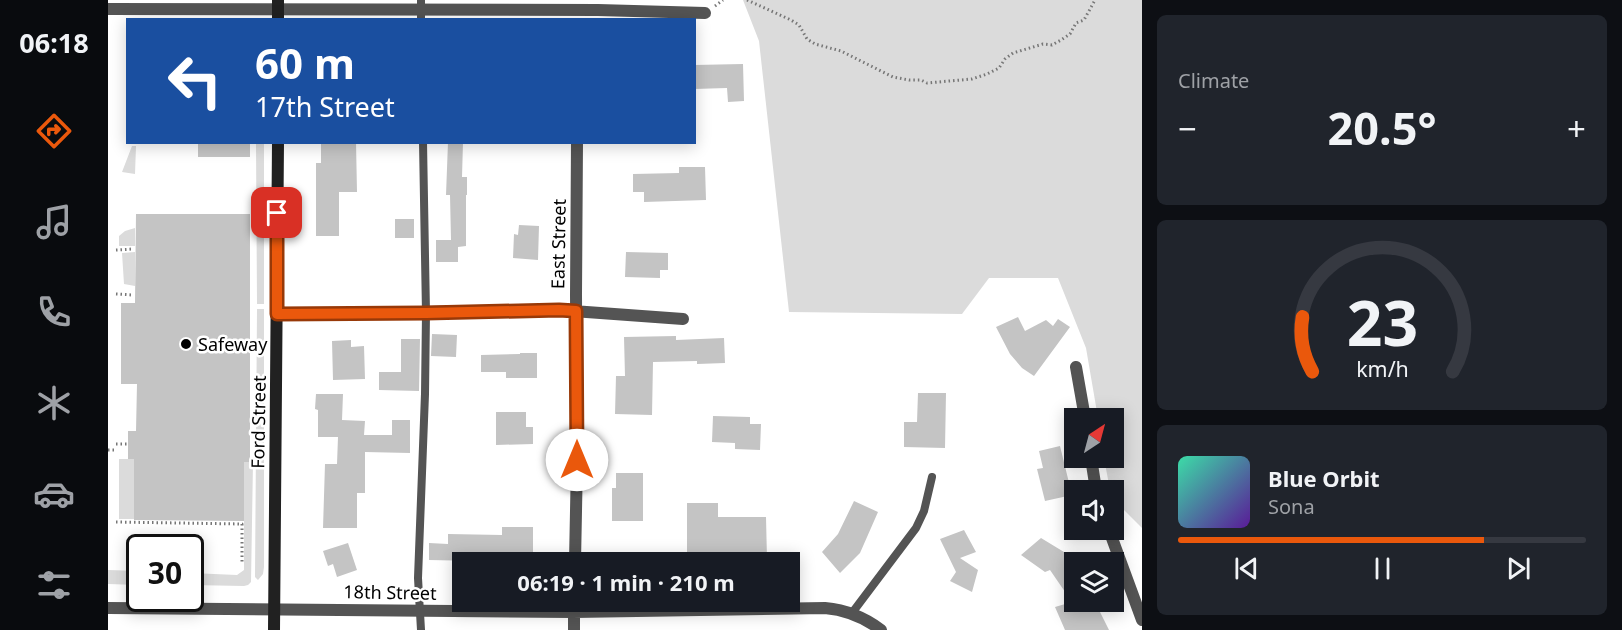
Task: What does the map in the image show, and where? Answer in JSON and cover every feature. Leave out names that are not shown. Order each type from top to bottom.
[{"type":"main road","name":"Ford Street","points":[[274,630],[278,144]]},
{"type":"street","points":[[108,9],[575,10],[705,13]]},
{"type":"street","name":"East Street","points":[[575,552],[577,144]]},
{"type":"street","points":[[277,314],[559,310],[683,319]]},
{"type":"street","points":[[1076,367],[1083,408]]},
{"type":"street","points":[[1113,540],[1142,620]]},
{"type":"street","name":"18th Street","points":[[108,608],[452,609]]},
{"type":"street","name":"18th Street","points":[[800,608],[838,609],[866,619],[881,630]]},
{"type":"street","points":[[574,612],[574,630]]},
{"type":"lane","points":[[421,630],[418,579],[426,313],[423,144]]},
{"type":"lane","points":[[852,613],[916,528],[924,511],[932,477]]},
{"type":"path","points":[[747,0],[799,25],[807,39],[815,44],[841,51],[893,76],[927,83],[972,79],[999,68],[1005,58],[1013,53],[1043,44],[1052,45],[1070,34],[1076,23],[1084,20],[1095,0]]},
{"type":"path","points":[[116,250],[133,249]]},
{"type":"path","points":[[116,294],[133,295]]},
{"type":"path","points":[[116,444],[127,444]]},
{"type":"path","points":[[108,450],[116,450]]},
{"type":"path","points":[[116,522],[242,524],[242,564]]},
{"type":"shaded area","points":[[743,0],[1142,0],[1142,528],[1124,510],[1124,480],[1108,480],[1106,468],[1124,468],[1124,408],[1096,408],[1086,348],[1058,278],[989,278],[962,314],[789,312],[759,41]]},
{"type":"shaded area","points":[[256,144],[264,144],[264,304],[257,304]]},
{"type":"shaded area","points":[[132,146],[136,146],[135,174],[122,172]]},
{"type":"shaded area","points":[[135,228],[135,246],[119,246],[119,236]]},
{"type":"shaded area","points":[[135,252],[135,286],[124,284],[122,253]]},
{"type":"shaded area","points":[[257,309],[264,309],[264,567],[263,574],[258,580],[255,577]]},
{"type":"shaded area","points":[[119,459],[134,459],[134,519],[119,519]]},
{"type":"shaded area","points":[[244,462],[253,462],[251,582],[244,586],[204,585],[204,574],[237,575],[244,570]]},
{"type":"shaded area","points":[[108,570],[126,571],[126,585],[108,584]]},
{"type":"building","points":[[743,64],[744,101],[728,102],[727,88],[696,89],[696,65]]},
{"type":"building","points":[[198,144],[250,144],[250,157],[198,157]]},
{"type":"building","points":[[321,144],[356,144],[357,192],[339,192],[339,236],[316,236],[316,163],[321,163]]},
{"type":"building","points":[[448,144],[463,144],[462,177],[467,177],[466,246],[458,247],[458,262],[436,262],[436,240],[451,240],[450,195],[446,195]]},
{"type":"building","points":[[679,167],[705,167],[706,200],[644,202],[644,192],[633,192],[633,174],[679,173]]},
{"type":"building","name":"Safeway","points":[[136,214],[250,214],[250,462],[244,462],[244,521],[134,520],[134,459],[128,459],[128,431],[136,431],[137,384],[121,384],[121,303],[135,303]]},
{"type":"building","points":[[395,219],[414,219],[414,238],[395,238]]},
{"type":"building","points":[[519,225],[539,226],[538,260],[513,258],[514,234],[518,235]]},
{"type":"building","points":[[626,252],[668,253],[668,270],[660,270],[660,278],[625,277]]},
{"type":"building","points":[[1018,317],[1025,331],[1046,320],[1053,326],[1058,319],[1070,327],[1034,376],[1022,368],[1010,354],[996,327]]},
{"type":"building","points":[[432,334],[457,335],[456,357],[431,356]]},
{"type":"building","points":[[676,336],[676,340],[724,338],[725,363],[653,362],[652,415],[615,414],[616,376],[625,376],[624,337]]},
{"type":"building","points":[[401,339],[420,339],[419,391],[379,390],[379,372],[401,372]]},
{"type":"building","points":[[351,340],[351,347],[364,346],[365,379],[333,380],[332,341]]},
{"type":"building","points":[[537,353],[537,378],[506,378],[506,372],[481,372],[481,355]]},
{"type":"building","points":[[918,393],[946,393],[945,448],[904,447],[904,422],[917,422]]},
{"type":"building","points":[[316,394],[343,394],[342,420],[365,421],[364,435],[392,435],[392,420],[410,420],[410,453],[365,452],[365,493],[357,493],[357,528],[323,528],[325,464],[337,464],[338,437],[318,437]]},
{"type":"building","points":[[496,412],[526,412],[526,427],[533,427],[533,444],[496,445]]},
{"type":"building","points":[[713,416],[750,417],[750,424],[761,424],[760,450],[735,449],[735,443],[712,442]]},
{"type":"building","points":[[1060,446],[1068,480],[1064,480],[1064,497],[1045,501],[1037,469],[1043,468],[1039,451]]},
{"type":"building","points":[[616,473],[643,473],[643,521],[612,521],[612,488],[616,488]]},
{"type":"building","points":[[854,501],[878,512],[860,553],[840,573],[822,552],[838,534]]},
{"type":"building","points":[[687,503],[718,503],[718,517],[766,517],[767,552],[687,552]]},
{"type":"building","points":[[502,527],[533,527],[533,552],[452,552],[452,560],[429,560],[429,543],[448,544],[448,534],[502,535]]},
{"type":"building","points":[[964,530],[976,552],[960,558],[978,570],[972,592],[950,581],[956,572],[940,539]]},
{"type":"building","points":[[1041,538],[1064,552],[1064,590],[1050,570],[1045,572],[1021,555]]},
{"type":"building","points":[[348,543],[357,570],[337,577],[333,564],[328,566],[323,551]]},
{"type":"building","points":[[1064,604],[1064,612],[1100,612],[1109,630],[1065,630],[1055,607]]},
{"type":"place","name":"Safeway","points":[[186,344]]},
{"type":"route","points":[[277,213],[277,314],[576,311],[577,460]]}]
